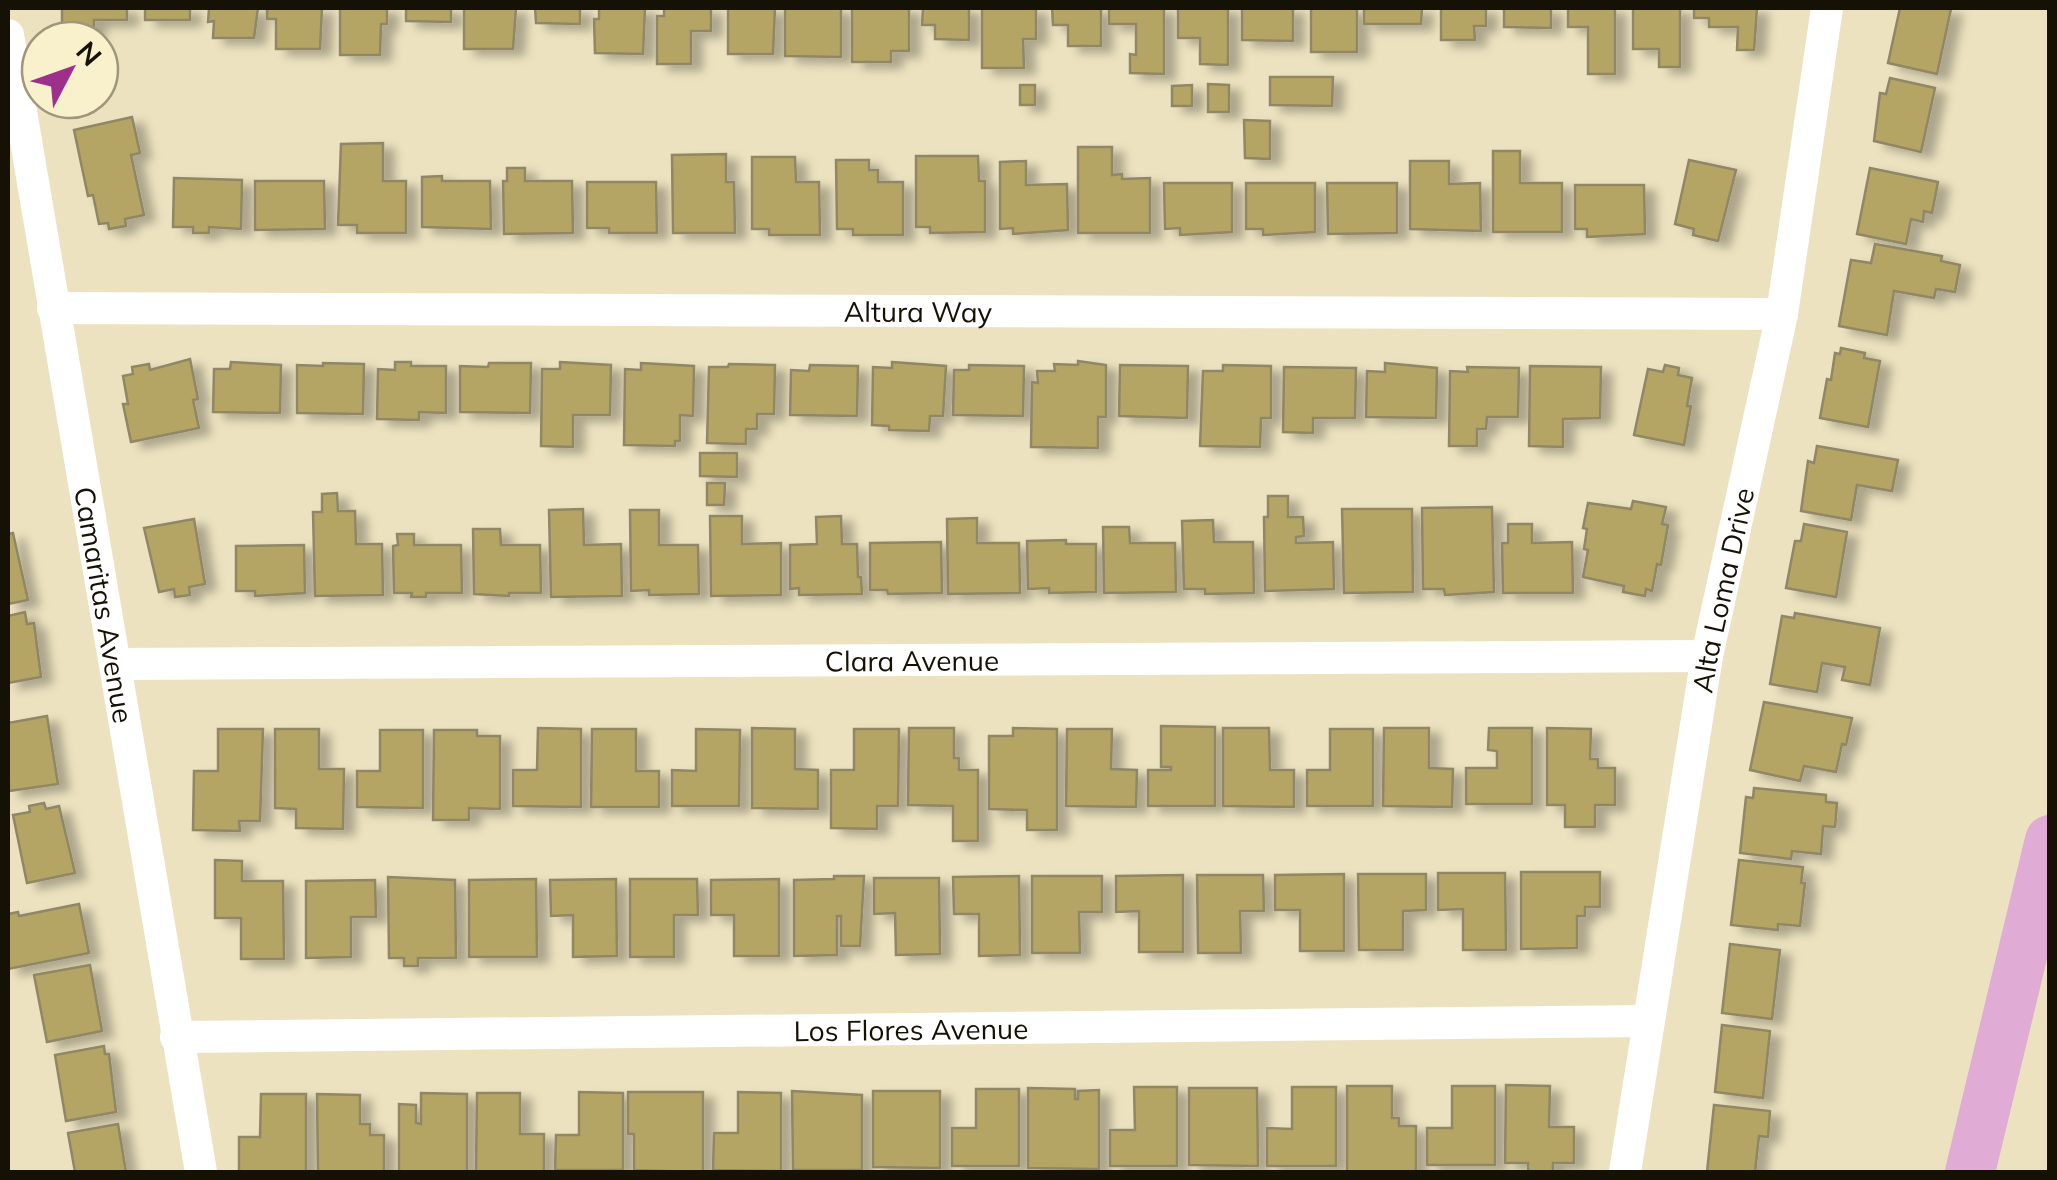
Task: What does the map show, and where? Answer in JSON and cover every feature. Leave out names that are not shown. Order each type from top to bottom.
[{"type":"main road","points":[[1970,1172],[2050,840]]},
{"type":"street","name":"Alta Loma Drive","points":[[1625,1172],[1707,656],[1782,314],[1827,8]]},
{"type":"street","name":"Camaritas Avenue","points":[[8,36],[200,1172]]},
{"type":"street","name":"Altura Way","points":[[54,308],[1782,314]]},
{"type":"street","name":"Clara Avenue","points":[[117,664],[1707,656]]},
{"type":"street","name":"Los Flores Avenue","points":[[176,1038],[1648,1021]]},
{"type":"building","points":[[62,8],[127,8],[127,20],[62,20]]},
{"type":"building","points":[[145,8],[190,8],[190,20],[145,20]]},
{"type":"building","points":[[209,8],[258,8],[254,38],[213,38],[214,21],[208,22]]},
{"type":"building","points":[[267,8],[322,8],[320,49],[276,49],[276,19],[267,19]]},
{"type":"building","points":[[340,8],[387,8],[387,24],[381,24],[380,55],[340,55]]},
{"type":"building","points":[[406,8],[451,8],[451,22],[406,21]]},
{"type":"building","points":[[464,8],[516,8],[513,49],[464,49]]},
{"type":"building","points":[[535,8],[580,8],[580,24],[536,23]]},
{"type":"building","points":[[599,8],[645,8],[643,54],[595,53],[594,19],[599,19]]},
{"type":"building","points":[[664,8],[711,8],[711,31],[691,31],[691,64],[657,64],[657,16],[664,16]]},
{"type":"building","points":[[728,8],[775,8],[773,54],[728,54]]},
{"type":"building","points":[[785,8],[841,8],[841,57],[785,56]]},
{"type":"building","points":[[852,8],[909,8],[909,51],[891,51],[891,62],[852,62]]},
{"type":"building","points":[[923,8],[969,8],[969,40],[935,39],[935,25],[922,25]]},
{"type":"building","points":[[982,8],[1036,8],[1036,39],[1023,39],[1024,68],[982,68]]},
{"type":"building","points":[[1052,8],[1101,8],[1101,46],[1068,46],[1068,25],[1053,25]]},
{"type":"building","points":[[1109,8],[1164,8],[1164,74],[1130,73],[1130,54],[1136,55],[1136,24],[1109,24]]},
{"type":"building","points":[[1178,8],[1228,8],[1228,65],[1200,64],[1200,38],[1178,38]]},
{"type":"building","points":[[1242,8],[1293,8],[1293,41],[1242,40]]},
{"type":"building","points":[[1311,8],[1357,8],[1357,52],[1311,52]]},
{"type":"building","points":[[1364,8],[1422,8],[1421,24],[1364,24]]},
{"type":"building","points":[[1441,8],[1486,8],[1486,26],[1474,26],[1475,40],[1441,40]]},
{"type":"building","points":[[1504,8],[1551,8],[1551,28],[1504,27]]},
{"type":"building","points":[[1568,8],[1615,8],[1615,74],[1588,74],[1588,27],[1568,27]]},
{"type":"building","points":[[1633,8],[1680,8],[1680,67],[1659,67],[1659,49],[1633,49]]},
{"type":"building","points":[[1694,8],[1757,8],[1754,50],[1737,50],[1738,27],[1709,27],[1709,18],[1694,18]]},
{"type":"building","points":[[1900,8],[1951,9],[1937,74],[1888,63]]},
{"type":"building","points":[[1270,77],[1333,77],[1332,106],[1270,105]]},
{"type":"building","points":[[1890,78],[1935,88],[1921,152],[1874,141],[1880,93],[1886,94]]},
{"type":"building","points":[[1208,84],[1229,85],[1229,112],[1208,112]]},
{"type":"building","points":[[1020,85],[1035,85],[1035,105],[1020,105]]},
{"type":"building","points":[[1192,85],[1192,106],[1172,106],[1172,86]]},
{"type":"building","points":[[132,117],[140,153],[131,155],[144,215],[125,219],[126,226],[109,229],[108,223],[99,224],[93,195],[88,196],[74,130]]},
{"type":"building","points":[[1244,120],[1270,121],[1270,159],[1245,158]]},
{"type":"building","points":[[383,143],[383,181],[406,181],[406,233],[357,233],[357,225],[338,225],[341,144]]},
{"type":"building","points":[[1078,147],[1112,147],[1112,175],[1122,174],[1122,179],[1150,178],[1150,233],[1078,233]]},
{"type":"building","points":[[1493,151],[1520,151],[1520,183],[1562,183],[1562,232],[1493,232]]},
{"type":"building","points":[[726,154],[726,182],[734,182],[735,233],[673,233],[672,155]]},
{"type":"building","points":[[916,156],[978,156],[979,181],[985,181],[985,232],[930,233],[930,227],[916,227]]},
{"type":"building","points":[[752,157],[795,157],[796,182],[819,182],[820,235],[769,235],[769,229],[752,229]]},
{"type":"building","points":[[836,160],[869,160],[869,170],[878,170],[878,182],[903,182],[903,235],[853,235],[853,229],[837,229]]},
{"type":"building","points":[[1689,160],[1736,170],[1718,241],[1693,235],[1694,229],[1675,224]]},
{"type":"building","points":[[1026,161],[1026,185],[1067,184],[1068,230],[1013,234],[1013,228],[1000,229],[1000,162]]},
{"type":"building","points":[[1410,161],[1449,161],[1449,184],[1480,183],[1481,231],[1410,229]]},
{"type":"building","points":[[507,168],[525,168],[525,181],[572,181],[573,233],[504,234],[503,181],[507,181]]},
{"type":"building","points":[[1870,168],[1938,182],[1932,213],[1924,211],[1923,222],[1911,219],[1906,244],[1857,234]]},
{"type":"building","points":[[442,176],[442,181],[490,181],[491,229],[422,227],[422,177]]},
{"type":"building","points":[[174,178],[242,180],[241,229],[209,227],[209,233],[193,233],[193,227],[173,227]]},
{"type":"building","points":[[255,181],[324,181],[325,229],[255,230]]},
{"type":"building","points":[[587,182],[656,182],[657,233],[609,233],[609,228],[587,228]]},
{"type":"building","points":[[1164,183],[1232,183],[1232,232],[1180,235],[1180,228],[1165,229]]},
{"type":"building","points":[[1246,183],[1315,183],[1315,232],[1263,235],[1263,229],[1246,229]]},
{"type":"building","points":[[1327,183],[1397,183],[1397,233],[1328,234]]},
{"type":"building","points":[[1575,185],[1644,185],[1645,234],[1587,237],[1587,229],[1575,229]]},
{"type":"building","points":[[1875,244],[1942,256],[1941,261],[1960,265],[1955,292],[1936,289],[1934,298],[1894,291],[1887,335],[1839,326],[1851,260],[1871,263]]},
{"type":"building","points":[[1841,348],[1880,361],[1868,427],[1820,418],[1827,379],[1831,380],[1835,353],[1840,354]]},
{"type":"building","points":[[190,359],[199,428],[131,442],[123,404],[128,404],[123,376],[133,374],[132,367],[149,364],[150,370]]},
{"type":"building","points":[[1078,361],[1106,365],[1106,417],[1098,417],[1098,448],[1031,447],[1032,382],[1038,383],[1037,371],[1055,371],[1054,364],[1078,365]]},
{"type":"building","points":[[231,362],[281,365],[280,413],[213,412],[214,369],[230,369]]},
{"type":"building","points":[[395,362],[446,366],[446,413],[419,412],[419,420],[377,419],[378,369],[395,370]]},
{"type":"building","points":[[560,362],[611,365],[610,415],[573,415],[573,447],[541,446],[542,369],[560,369]]},
{"type":"building","points":[[892,362],[946,366],[943,416],[930,416],[929,431],[889,430],[889,426],[872,425],[873,367],[892,368]]},
{"type":"building","points":[[489,363],[531,363],[530,413],[460,412],[460,366],[488,367]]},
{"type":"building","points":[[641,363],[694,366],[693,416],[680,415],[680,441],[675,441],[675,446],[624,445],[625,369],[641,370]]},
{"type":"building","points":[[1385,363],[1437,368],[1436,418],[1366,417],[1367,371],[1385,372]]},
{"type":"building","points":[[364,364],[363,414],[297,413],[297,365]]},
{"type":"building","points":[[775,365],[774,414],[757,414],[757,429],[746,429],[746,444],[707,443],[709,367]]},
{"type":"building","points":[[810,365],[858,366],[857,416],[790,415],[791,370],[809,371]]},
{"type":"building","points":[[969,365],[1024,366],[1023,416],[953,415],[954,370],[969,370]]},
{"type":"building","points":[[1120,365],[1188,366],[1187,418],[1119,416]]},
{"type":"building","points":[[1223,365],[1271,366],[1271,418],[1261,418],[1260,447],[1200,446],[1203,371],[1223,371]]},
{"type":"building","points":[[1665,365],[1679,368],[1678,375],[1692,378],[1684,445],[1634,435],[1648,369],[1663,372]]},
{"type":"building","points":[[1530,366],[1601,367],[1600,418],[1563,419],[1563,447],[1529,446]]},
{"type":"building","points":[[1284,367],[1356,368],[1355,418],[1313,418],[1313,433],[1283,432]]},
{"type":"building","points":[[1467,367],[1519,368],[1518,417],[1487,417],[1486,429],[1477,429],[1477,446],[1449,446],[1450,371],[1468,372]]},
{"type":"building","points":[[1817,446],[1898,460],[1892,491],[1857,485],[1851,520],[1801,511],[1808,461],[1814,463]]},
{"type":"building","points":[[700,453],[737,453],[737,477],[700,476]]},
{"type":"building","points":[[707,483],[725,483],[724,505],[707,505]]},
{"type":"building","points":[[337,493],[338,511],[355,511],[356,544],[382,544],[383,595],[315,596],[313,512],[322,512],[322,494]]},
{"type":"building","points":[[1268,496],[1288,496],[1288,517],[1303,517],[1304,536],[1296,537],[1296,543],[1333,542],[1334,589],[1265,591],[1264,517],[1268,517]]},
{"type":"building","points":[[1633,501],[1666,507],[1662,524],[1668,525],[1661,565],[1657,564],[1652,591],[1646,589],[1645,596],[1623,592],[1624,586],[1583,577],[1588,550],[1584,549],[1587,529],[1583,528],[1588,503],[1631,509]]},
{"type":"building","points":[[1492,507],[1494,592],[1445,595],[1444,589],[1423,589],[1422,508]]},
{"type":"building","points":[[583,509],[584,545],[621,544],[622,596],[551,597],[549,510]]},
{"type":"building","points":[[1342,509],[1412,509],[1413,592],[1344,593]]},
{"type":"building","points":[[630,510],[659,510],[659,545],[698,545],[699,594],[649,595],[649,590],[631,591]]},
{"type":"building","points":[[710,516],[742,516],[742,544],[781,543],[781,595],[711,596]]},
{"type":"building","points":[[841,516],[842,544],[857,544],[862,594],[799,595],[799,588],[790,589],[790,545],[817,544],[816,517]]},
{"type":"building","points":[[977,518],[977,543],[1019,543],[1020,593],[948,594],[947,519]]},
{"type":"building","points":[[194,519],[205,584],[189,587],[190,595],[175,597],[174,589],[159,592],[144,528]]},
{"type":"building","points":[[1213,520],[1214,542],[1253,542],[1254,593],[1205,594],[1205,589],[1184,589],[1182,521]]},
{"type":"building","points":[[1508,524],[1532,524],[1532,543],[1572,542],[1573,593],[1503,593],[1502,543],[1508,543]]},
{"type":"building","points":[[1804,524],[1847,532],[1836,597],[1786,588],[1795,541],[1801,541]]},
{"type":"building","points":[[1103,527],[1129,527],[1130,543],[1175,543],[1176,592],[1104,593]]},
{"type":"building","points":[[473,529],[500,529],[501,545],[540,545],[541,593],[474,594]]},
{"type":"building","points":[[13,533],[28,600],[8,604],[8,534]]},
{"type":"building","points":[[397,534],[414,534],[414,545],[461,545],[462,593],[411,597],[412,593],[394,593],[393,546],[398,545]]},
{"type":"building","points":[[1066,540],[1066,544],[1096,544],[1096,592],[1049,593],[1049,588],[1028,589],[1027,541]]},
{"type":"building","points":[[941,542],[942,593],[888,594],[887,590],[870,590],[870,543]]},
{"type":"building","points":[[304,545],[305,593],[255,596],[255,591],[236,591],[236,546]]},
{"type":"building","points":[[25,612],[27,624],[34,623],[41,677],[8,683],[8,616]]},
{"type":"building","points":[[1795,613],[1880,628],[1870,685],[1842,680],[1845,667],[1822,663],[1817,692],[1770,684],[1782,616],[1794,618]]},
{"type":"building","points":[[1764,702],[1852,718],[1836,772],[1804,766],[1800,781],[1750,770]]},
{"type":"building","points":[[47,716],[58,784],[9,791],[8,723]]},
{"type":"building","points":[[1161,726],[1215,727],[1215,806],[1148,806],[1148,770],[1171,770],[1161,767]]},
{"type":"building","points":[[538,728],[581,729],[581,807],[513,806],[513,770],[537,770]]},
{"type":"building","points":[[752,728],[795,729],[795,769],[818,770],[818,809],[752,808]]},
{"type":"building","points":[[909,728],[954,728],[954,758],[959,758],[959,770],[978,770],[978,841],[953,841],[953,806],[908,805]]},
{"type":"building","points":[[1013,728],[1057,729],[1057,830],[1027,830],[1027,810],[989,809],[989,736],[1013,736]]},
{"type":"building","points":[[1223,728],[1269,728],[1270,770],[1294,770],[1294,807],[1223,806]]},
{"type":"building","points":[[1384,728],[1429,728],[1429,768],[1453,769],[1452,807],[1383,806]]},
{"type":"building","points":[[1489,728],[1532,728],[1532,804],[1466,804],[1466,768],[1497,768],[1497,751],[1488,750]]},
{"type":"building","points":[[1547,728],[1591,729],[1590,759],[1598,759],[1598,768],[1615,768],[1615,805],[1595,805],[1595,827],[1565,827],[1565,805],[1547,805]]},
{"type":"building","points":[[218,729],[263,729],[260,821],[239,821],[240,831],[193,830],[194,771],[218,771]]},
{"type":"building","points":[[275,729],[319,729],[319,769],[344,769],[343,829],[296,828],[296,809],[275,808]]},
{"type":"building","points":[[592,729],[636,729],[636,771],[659,771],[659,807],[591,807]]},
{"type":"building","points":[[696,729],[740,730],[739,806],[672,806],[672,770],[696,771]]},
{"type":"building","points":[[854,729],[899,729],[898,806],[877,806],[877,829],[831,828],[831,770],[854,770]]},
{"type":"building","points":[[1067,729],[1112,729],[1111,769],[1137,770],[1136,807],[1066,806]]},
{"type":"building","points":[[1330,729],[1373,729],[1373,806],[1307,806],[1307,770],[1330,770]]},
{"type":"building","points":[[380,730],[423,730],[423,808],[357,807],[357,771],[380,771]]},
{"type":"building","points":[[434,730],[477,730],[477,736],[500,736],[500,809],[469,808],[469,820],[433,820]]},
{"type":"building","points":[[1754,788],[1826,795],[1826,802],[1837,803],[1835,827],[1823,826],[1821,854],[1792,851],[1791,859],[1740,853],[1746,797],[1753,798]]},
{"type":"building","points":[[44,803],[46,809],[59,806],[75,873],[27,883],[13,815],[30,812],[29,806]]},
{"type":"building","points":[[215,860],[242,861],[242,881],[283,881],[284,959],[241,959],[241,918],[215,918]]},
{"type":"building","points":[[1739,860],[1803,867],[1800,926],[1778,924],[1778,930],[1731,925]]},
{"type":"building","points":[[1521,872],[1600,872],[1600,907],[1585,907],[1585,916],[1577,916],[1577,948],[1521,949]]},
{"type":"building","points":[[1438,873],[1505,873],[1506,950],[1463,950],[1463,909],[1438,910]]},
{"type":"building","points":[[1344,874],[1344,951],[1300,951],[1300,910],[1275,910],[1275,875]]},
{"type":"building","points":[[1358,874],[1426,874],[1426,910],[1403,911],[1403,950],[1359,950]]},
{"type":"building","points":[[1183,875],[1183,952],[1139,952],[1139,911],[1116,912],[1116,876]]},
{"type":"building","points":[[1197,875],[1263,875],[1264,911],[1240,911],[1241,953],[1198,953]]},
{"type":"building","points":[[864,876],[860,946],[841,946],[841,916],[837,916],[837,955],[794,956],[794,880]]},
{"type":"building","points":[[1019,876],[1020,955],[979,956],[979,914],[954,914],[953,877]]},
{"type":"building","points":[[1032,876],[1102,876],[1102,912],[1079,912],[1080,953],[1032,953]]},
{"type":"building","points":[[388,877],[455,880],[456,958],[418,958],[418,966],[404,966],[404,958],[389,958]]},
{"type":"building","points":[[874,878],[939,878],[940,954],[896,955],[895,913],[874,914]]},
{"type":"building","points":[[536,879],[537,957],[469,957],[469,880]]},
{"type":"building","points":[[616,879],[617,956],[573,957],[573,915],[551,916],[550,880]]},
{"type":"building","points":[[630,879],[697,879],[698,915],[674,915],[674,957],[630,957]]},
{"type":"building","points":[[779,879],[779,956],[734,956],[734,915],[711,915],[711,880]]},
{"type":"building","points":[[375,880],[376,917],[351,917],[351,957],[306,958],[306,881]]},
{"type":"building","points":[[79,904],[89,953],[8,969],[8,914],[18,912],[19,916]]},
{"type":"building","points":[[1730,944],[1780,950],[1772,1019],[1722,1013]]},
{"type":"building","points":[[90,965],[102,1031],[47,1042],[34,975]]},
{"type":"building","points":[[1722,1025],[1770,1031],[1763,1098],[1715,1092]]},
{"type":"building","points":[[104,1046],[105,1054],[109,1054],[116,1112],[66,1121],[55,1055]]},
{"type":"building","points":[[1506,1085],[1550,1086],[1549,1127],[1574,1127],[1574,1163],[1553,1163],[1553,1172],[1528,1172],[1528,1163],[1505,1163]]},
{"type":"building","points":[[1347,1086],[1392,1086],[1392,1118],[1399,1118],[1399,1126],[1416,1126],[1416,1172],[1347,1172]]},
{"type":"building","points":[[1452,1086],[1495,1086],[1495,1165],[1427,1165],[1427,1128],[1452,1128]]},
{"type":"building","points":[[1134,1087],[1177,1087],[1177,1166],[1110,1166],[1110,1130],[1135,1130]]},
{"type":"building","points":[[1292,1087],[1336,1087],[1336,1166],[1267,1166],[1267,1128],[1292,1129]]},
{"type":"building","points":[[1028,1088],[1075,1089],[1075,1099],[1078,1091],[1099,1090],[1099,1169],[1028,1168]]},
{"type":"building","points":[[1189,1088],[1257,1088],[1258,1166],[1189,1165]]},
{"type":"building","points":[[976,1089],[1019,1089],[1019,1166],[952,1166],[952,1128],[976,1128]]},
{"type":"building","points":[[792,1091],[862,1095],[862,1170],[793,1170]]},
{"type":"building","points":[[873,1091],[940,1091],[940,1168],[873,1167]]},
{"type":"building","points":[[579,1092],[623,1093],[623,1170],[555,1170],[556,1135],[579,1135]]},
{"type":"building","points":[[628,1092],[703,1092],[703,1172],[634,1170],[634,1134],[628,1134]]},
{"type":"building","points":[[738,1092],[781,1093],[781,1171],[713,1170],[714,1133],[738,1133]]},
{"type":"building","points":[[421,1093],[467,1094],[467,1172],[399,1172],[399,1104],[416,1105],[416,1123],[421,1124]]},
{"type":"building","points":[[477,1093],[520,1093],[520,1134],[544,1134],[544,1172],[476,1171]]},
{"type":"building","points":[[261,1094],[306,1094],[306,1172],[239,1172],[239,1137],[260,1137]]},
{"type":"building","points":[[317,1094],[360,1095],[360,1124],[370,1124],[370,1135],[384,1135],[384,1171],[318,1172]]},
{"type":"building","points":[[1714,1105],[1770,1111],[1768,1137],[1759,1136],[1755,1172],[1707,1172]]},
{"type":"building","points":[[118,1124],[126,1172],[75,1172],[68,1133]]}]
